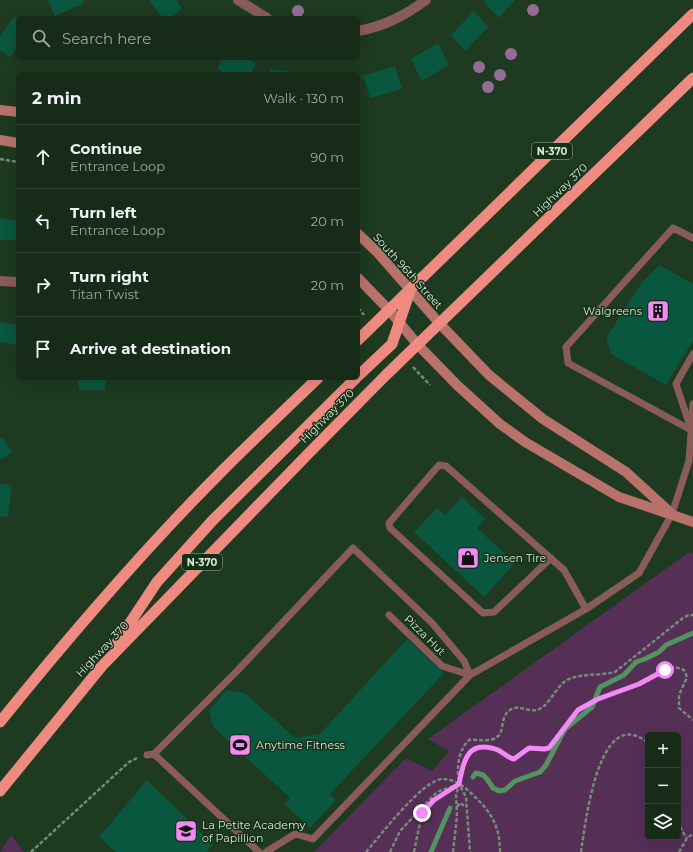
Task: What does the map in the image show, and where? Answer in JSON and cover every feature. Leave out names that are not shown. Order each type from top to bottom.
[{"type":"highway","name":"N-370","points":[[360,338],[693,14]]},
{"type":"highway","name":"Highway 370","points":[[0,791],[102,666],[313,448],[693,78]]},
{"type":"highway","points":[[360,374],[392,344],[410,289]]},
{"type":"highway","points":[[0,722],[53,655],[116,584],[224,469],[316,380]]},
{"type":"highway","points":[[102,666],[157,582],[212,520],[354,380]]},
{"type":"main road","points":[[0,110],[16,112]]},
{"type":"main road","points":[[0,140],[16,143]]},
{"type":"main road","name":"South 96th Street","points":[[360,236],[410,289],[440,324],[489,375],[517,400],[543,419],[626,472],[672,514]]},
{"type":"main road","points":[[360,280],[389,310],[418,345],[458,386],[500,424],[525,442],[619,496],[693,522]]},
{"type":"street","points":[[238,0],[263,16]]},
{"type":"street","points":[[360,31],[381,26],[413,10],[426,0]]},
{"type":"street","points":[[0,281],[16,282]]},
{"type":"lane","points":[[691,430],[568,363],[566,347],[673,228],[693,238]]},
{"type":"lane","points":[[691,430],[676,384],[693,354]]},
{"type":"lane","points":[[266,852],[295,834],[313,839],[470,675],[586,609],[639,573],[672,514],[689,461],[693,404]]},
{"type":"lane","points":[[551,558],[494,612],[483,613],[390,528],[389,522],[439,465],[446,466],[551,558],[564,570],[586,609]]},
{"type":"lane","points":[[259,852],[150,754],[236,672],[353,548],[432,623],[464,661],[470,675]]},
{"type":"lane","name":"Pizza Hut","points":[[389,615],[442,666],[470,675]]},
{"type":"path","points":[[0,159],[16,162]]},
{"type":"path","points":[[470,852],[466,797],[459,784],[458,766],[465,744],[469,740],[491,740],[498,738],[501,733],[502,719],[510,710],[515,708],[536,710],[544,706],[557,688],[566,681],[575,677],[604,675],[615,672],[683,618],[693,615]]},
{"type":"path","points":[[453,852],[457,807],[456,795],[468,754],[471,749],[479,746],[496,750],[514,759],[529,748],[549,748],[578,710],[598,699],[639,684],[665,670],[675,667],[684,670],[687,677],[679,695],[679,708],[693,720]]},
{"type":"path","points":[[581,852],[592,790],[600,763],[607,750],[613,742],[630,735],[636,736],[645,741]]},
{"type":"path","points":[[32,852],[129,762],[150,754]]},
{"type":"path","points":[[366,852],[426,786],[441,779],[451,780],[459,784],[471,793],[493,817],[498,829],[500,852]]},
{"type":"path","points":[[414,852],[422,813],[434,800],[459,784]]},
{"type":"path","points":[[390,852],[400,831],[437,792],[459,784]]},
{"type":"path","points":[[448,791],[454,790],[456,795]]},
{"type":"path","points":[[457,807],[459,804],[463,803],[467,810]]},
{"type":"path","points":[[681,828],[687,838]]},
{"type":"path","points":[[679,852],[687,838],[693,834]]},
{"type":"shaded area","points":[[689,552],[693,553],[693,852],[314,852],[406,758],[432,771],[449,751],[428,739]]},
{"type":"shaded area","points":[[11,835],[24,852],[0,852]]},
{"type":"building","points":[[48,0],[83,0],[84,3],[55,16]]},
{"type":"building","points":[[149,0],[176,0],[182,9],[173,16],[161,16]]},
{"type":"building","points":[[486,0],[515,0],[499,18],[484,2]]},
{"type":"building","points":[[474,11],[488,27],[465,51],[451,35]]},
{"type":"building","points":[[14,17],[16,18],[16,49],[10,57],[0,50],[0,36]]},
{"type":"building","points":[[438,43],[449,65],[422,81],[411,59]]},
{"type":"building","points":[[221,60],[251,60],[256,63],[252,72],[223,72],[217,69]]},
{"type":"building","points":[[395,66],[402,89],[370,98],[363,76]]},
{"type":"building","points":[[270,69],[290,72],[269,72]]},
{"type":"building","points":[[0,218],[16,221],[16,240],[0,240]]},
{"type":"building","name":"Walgreens","points":[[660,265],[693,284],[693,341],[666,385],[611,354],[606,338],[642,282]]},
{"type":"building","points":[[0,322],[16,325],[16,345],[0,342]]},
{"type":"building","points":[[78,380],[105,380],[105,390],[79,390]]},
{"type":"building","points":[[0,437],[1,439],[3,438],[12,452],[0,460]]},
{"type":"building","points":[[0,484],[12,485],[8,517],[0,516]]},
{"type":"building","points":[[462,497],[485,519],[477,528],[515,563],[484,597],[414,532],[437,508],[445,515]]},
{"type":"building","points":[[407,639],[444,673],[330,794],[336,800],[310,828],[284,804],[290,798],[214,728],[209,711],[226,690],[245,693],[295,738],[320,734]]},
{"type":"building","points":[[147,780],[213,844],[206,852],[116,852],[99,837]]},
{"type":"waterway","points":[[473,777],[476,773],[483,775],[493,788],[499,791],[505,790],[515,781],[540,772],[546,765],[565,729],[592,707],[600,687],[624,675],[636,662],[659,652],[666,645],[693,633]]},
{"type":"waterway","points":[[431,852],[450,808]]},
{"type":"place","name":"Walgreens","points":[[658,311]]},
{"type":"place","name":"Jensen Tire","points":[[468,558]]},
{"type":"place","name":"Anytime Fitness","points":[[240,745]]},
{"type":"place","name":"La Petite Academy of Papillion","points":[[186,831]]},
{"type":"route","points":[[422,813],[434,800],[459,784],[468,754],[471,749],[479,746],[496,750],[509,758],[514,759],[529,748],[549,748],[552,746],[567,722],[578,710],[598,699],[639,684],[665,670]]}]
